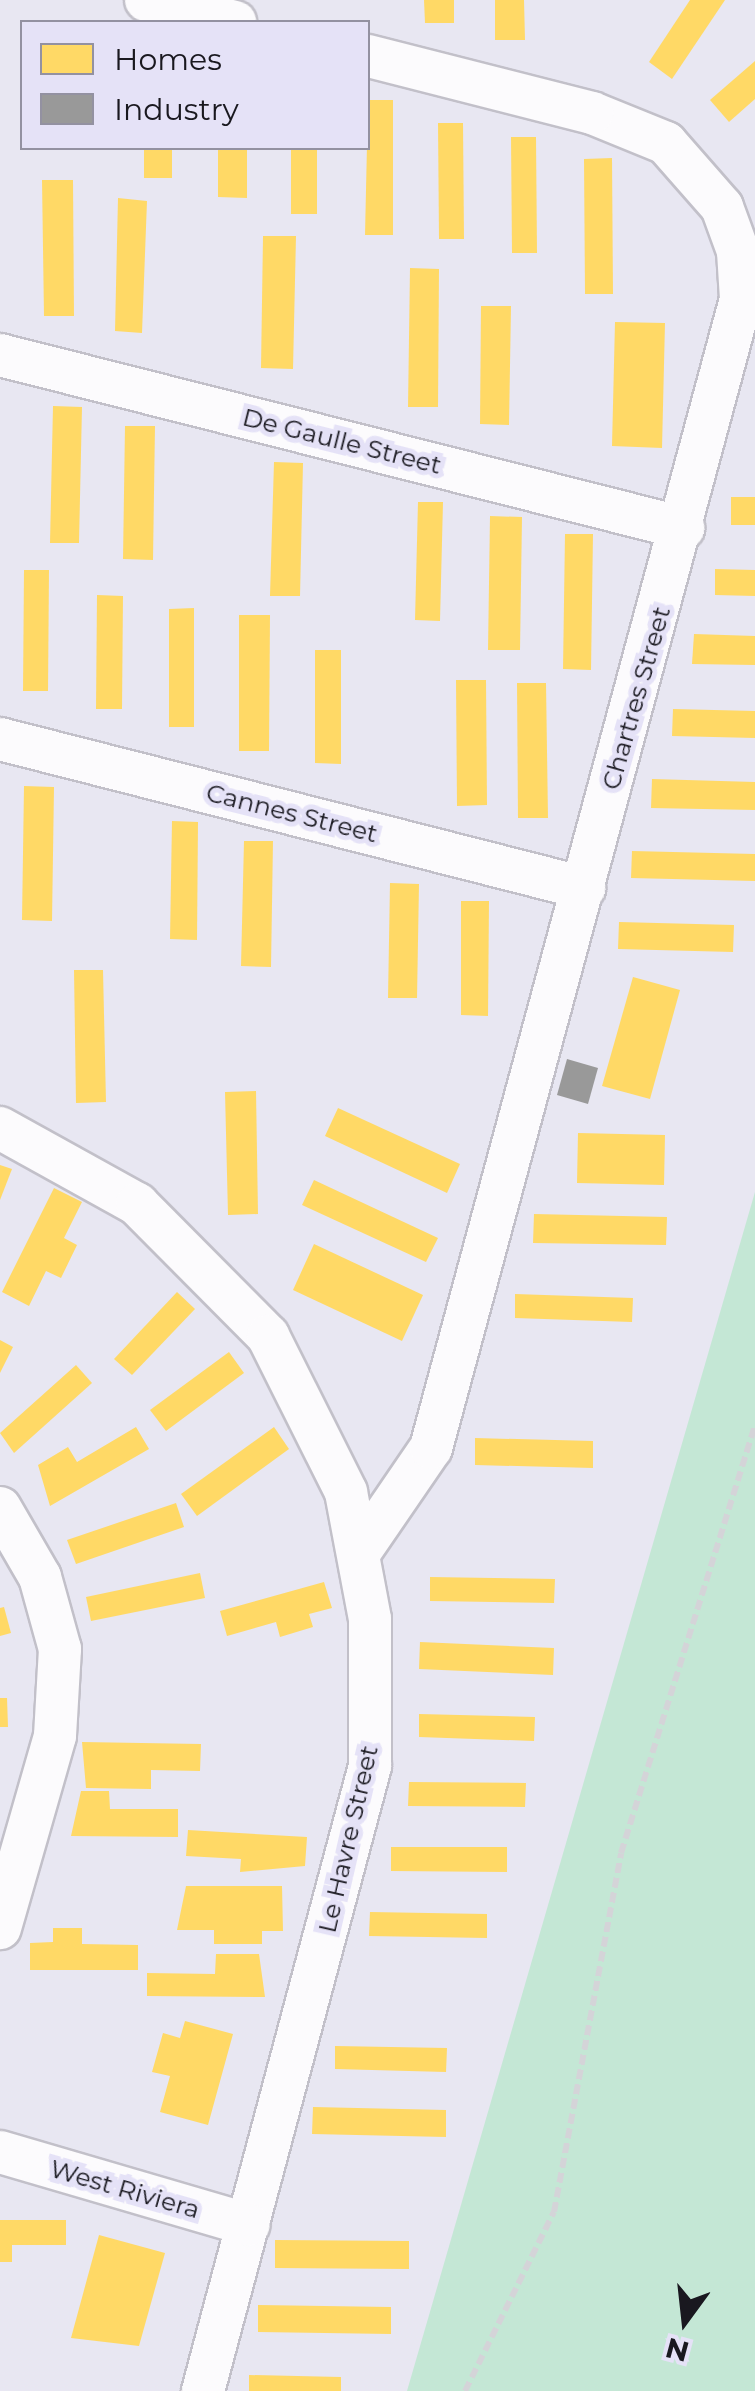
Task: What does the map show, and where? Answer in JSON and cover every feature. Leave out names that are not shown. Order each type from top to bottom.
[{"type":"street","points":[[146,0],[227,20]]},
{"type":"street","name":"Chartres Street","points":[[359,1553],[431,1448],[684,528],[741,299],[738,251],[701,174],[630,125],[370,57]]},
{"type":"street","name":"De Gaulle Street","points":[[0,354],[684,528]]},
{"type":"street","name":"Cannes Street","points":[[0,739],[584,888]]},
{"type":"street","name":"Le Havre Street","points":[[0,1128],[137,1204],[236,1296],[296,1380],[346,1492],[359,1553],[375,1666],[370,1766],[203,2391]]},
{"type":"street","points":[[0,1508],[40,1577],[60,1649],[55,1736],[0,1928]]},
{"type":"street","name":"West Riviera","points":[[0,2152],[249,2225]]},
{"type":"path","points":[[465,2391],[554,2212],[621,1853],[755,1426]]},
{"type":"green space","points":[[755,1192],[755,2391],[407,2391]]},
{"type":"building: Homes","points":[[424,0],[454,0],[454,23],[425,23]]},
{"type":"building: Homes","points":[[495,0],[524,0],[525,40],[495,40]]},
{"type":"building: Homes","points":[[690,0],[725,0],[672,79],[649,62]]},
{"type":"building: Homes","points":[[755,61],[755,99],[729,122],[710,100]]},
{"type":"building: Homes","points":[[370,100],[393,100],[393,235],[365,235]]},
{"type":"building: Homes","points":[[438,123],[463,123],[464,239],[439,239]]},
{"type":"building: Homes","points":[[511,137],[536,137],[537,253],[512,253]]},
{"type":"building: Homes","points":[[144,150],[172,150],[172,178],[144,178]]},
{"type":"building: Homes","points":[[218,150],[247,150],[247,198],[218,197]]},
{"type":"building: Homes","points":[[291,150],[317,150],[317,214],[291,214]]},
{"type":"building: Homes","points":[[612,158],[613,294],[585,294],[584,159]]},
{"type":"building: Homes","points":[[42,180],[73,180],[74,316],[44,316]]},
{"type":"building: Homes","points":[[118,198],[147,201],[142,333],[115,331]]},
{"type":"building: Homes","points":[[263,236],[296,236],[293,369],[261,368]]},
{"type":"building: Homes","points":[[410,268],[439,269],[438,407],[408,407]]},
{"type":"building: Homes","points":[[481,306],[511,306],[509,425],[480,424]]},
{"type":"building: Homes","points":[[615,322],[665,323],[662,448],[612,446]]},
{"type":"building: Homes","points":[[53,406],[82,407],[79,543],[50,543]]},
{"type":"building: Homes","points":[[125,426],[155,426],[153,560],[123,559]]},
{"type":"building: Homes","points":[[274,462],[303,463],[300,596],[270,596]]},
{"type":"building: Homes","points":[[731,497],[755,497],[755,525],[731,525]]},
{"type":"building: Homes","points":[[418,502],[443,502],[440,621],[415,620]]},
{"type":"building: Homes","points":[[490,516],[522,517],[520,650],[488,650]]},
{"type":"building: Homes","points":[[565,534],[593,534],[591,670],[563,669]]},
{"type":"building: Homes","points":[[715,569],[755,570],[755,596],[715,595]]},
{"type":"building: Homes","points":[[24,570],[49,570],[48,691],[23,691]]},
{"type":"building: Homes","points":[[97,595],[123,596],[122,709],[96,709]]},
{"type":"building: Homes","points":[[194,608],[194,727],[169,727],[169,609]]},
{"type":"building: Homes","points":[[239,615],[270,615],[269,751],[239,751]]},
{"type":"building: Homes","points":[[694,634],[755,636],[755,665],[692,664]]},
{"type":"building: Homes","points":[[315,650],[341,650],[341,764],[315,763]]},
{"type":"building: Homes","points":[[456,680],[486,680],[487,805],[457,806]]},
{"type":"building: Homes","points":[[517,683],[546,683],[548,818],[518,818]]},
{"type":"building: Homes","points":[[673,709],[755,711],[755,738],[672,736]]},
{"type":"building: Homes","points":[[652,779],[755,782],[755,810],[651,808]]},
{"type":"building: Homes","points":[[24,786],[54,787],[52,921],[22,920]]},
{"type":"building: Homes","points":[[172,821],[198,822],[197,940],[170,939]]},
{"type":"building: Homes","points":[[244,841],[273,841],[271,967],[241,966]]},
{"type":"building: Homes","points":[[632,851],[755,854],[755,881],[631,878]]},
{"type":"building: Homes","points":[[390,883],[419,884],[417,998],[388,998]]},
{"type":"building: Homes","points":[[461,901],[489,901],[488,1016],[461,1015]]},
{"type":"building: Homes","points":[[619,922],[734,925],[733,952],[618,949]]},
{"type":"building: Homes","points":[[74,970],[103,970],[106,1102],[76,1103]]},
{"type":"building: Homes","points":[[633,977],[680,990],[650,1099],[602,1086]]},
{"type":"building: Homes","points":[[256,1091],[258,1214],[228,1215],[225,1092]]},
{"type":"building: Homes","points":[[338,1108],[460,1164],[447,1193],[325,1136]]},
{"type":"building: Homes","points":[[578,1133],[665,1135],[664,1185],[577,1183]]},
{"type":"building: Homes","points":[[0,1165],[12,1169],[0,1200]]},
{"type":"building: Homes","points":[[314,1180],[438,1238],[426,1262],[302,1205]]},
{"type":"building: Homes","points":[[54,1188],[82,1202],[64,1238],[77,1245],[61,1278],[46,1271],[29,1306],[2,1292]]},
{"type":"building: Homes","points":[[534,1214],[667,1217],[666,1245],[533,1243]]},
{"type":"building: Homes","points":[[314,1244],[423,1295],[402,1341],[293,1290]]},
{"type":"building: Homes","points":[[177,1292],[195,1309],[132,1375],[114,1359]]},
{"type":"building: Homes","points":[[515,1294],[633,1298],[632,1322],[515,1318]]},
{"type":"building: Homes","points":[[0,1340],[13,1347],[0,1373]]},
{"type":"building: Homes","points":[[229,1352],[244,1373],[166,1431],[150,1410]]},
{"type":"building: Homes","points":[[76,1365],[92,1383],[14,1453],[0,1433]]},
{"type":"building: Homes","points":[[136,1427],[149,1449],[50,1506],[38,1465],[68,1447],[77,1462]]},
{"type":"building: Homes","points":[[274,1427],[289,1449],[197,1516],[181,1494]]},
{"type":"building: Homes","points":[[475,1438],[593,1441],[593,1468],[475,1465]]},
{"type":"building: Homes","points":[[176,1503],[184,1527],[76,1564],[67,1540]]},
{"type":"building: Homes","points":[[200,1573],[205,1598],[91,1621],[86,1597]]},
{"type":"building: Homes","points":[[430,1577],[555,1579],[554,1603],[430,1601]]},
{"type":"building: Homes","points":[[324,1582],[332,1608],[309,1614],[313,1627],[280,1637],[276,1622],[227,1636],[220,1611]]},
{"type":"building: Homes","points":[[4,1607],[11,1633],[0,1636],[0,1608]]},
{"type":"building: Homes","points":[[420,1642],[554,1648],[553,1675],[419,1669]]},
{"type":"building: Homes","points":[[0,1698],[7,1698],[8,1727],[0,1727]]},
{"type":"building: Homes","points":[[419,1714],[535,1717],[534,1741],[419,1737]]},
{"type":"building: Homes","points":[[82,1742],[201,1744],[200,1771],[151,1770],[151,1789],[86,1788]]},
{"type":"building: Homes","points":[[409,1782],[526,1783],[525,1807],[408,1806]]},
{"type":"building: Homes","points":[[81,1791],[109,1791],[110,1809],[178,1809],[178,1837],[71,1836]]},
{"type":"building: Homes","points":[[188,1830],[307,1837],[305,1866],[240,1872],[241,1859],[186,1856]]},
{"type":"building: Homes","points":[[391,1847],[507,1847],[507,1872],[391,1871]]},
{"type":"building: Homes","points":[[186,1886],[282,1886],[283,1931],[262,1931],[262,1944],[214,1944],[214,1930],[177,1930]]},
{"type":"building: Homes","points":[[370,1912],[487,1914],[487,1938],[369,1936]]},
{"type":"building: Homes","points":[[53,1928],[82,1928],[82,1944],[138,1945],[138,1970],[30,1970],[30,1943],[53,1942]]},
{"type":"building: Homes","points":[[216,1954],[259,1954],[265,1997],[147,1996],[147,1973],[215,1974]]},
{"type":"building: Homes","points":[[185,2021],[233,2034],[208,2125],[160,2112],[170,2076],[152,2072],[163,2033],[180,2038]]},
{"type":"building: Homes","points":[[335,2046],[447,2048],[446,2072],[335,2069]]},
{"type":"building: Homes","points":[[313,2107],[446,2110],[446,2137],[312,2134]]},
{"type":"building: Homes","points":[[0,2220],[66,2220],[66,2245],[12,2245],[12,2262],[0,2262]]},
{"type":"building: Homes","points":[[99,2235],[165,2253],[139,2346],[71,2338]]},
{"type":"building: Homes","points":[[275,2240],[409,2241],[409,2269],[275,2268]]},
{"type":"building: Homes","points":[[258,2305],[391,2307],[391,2334],[258,2332]]},
{"type":"building: Homes","points":[[249,2375],[341,2377],[341,2391],[249,2391]]},
{"type":"building: Industry","points":[[567,1059],[598,1068],[588,1104],[557,1095]]}]
